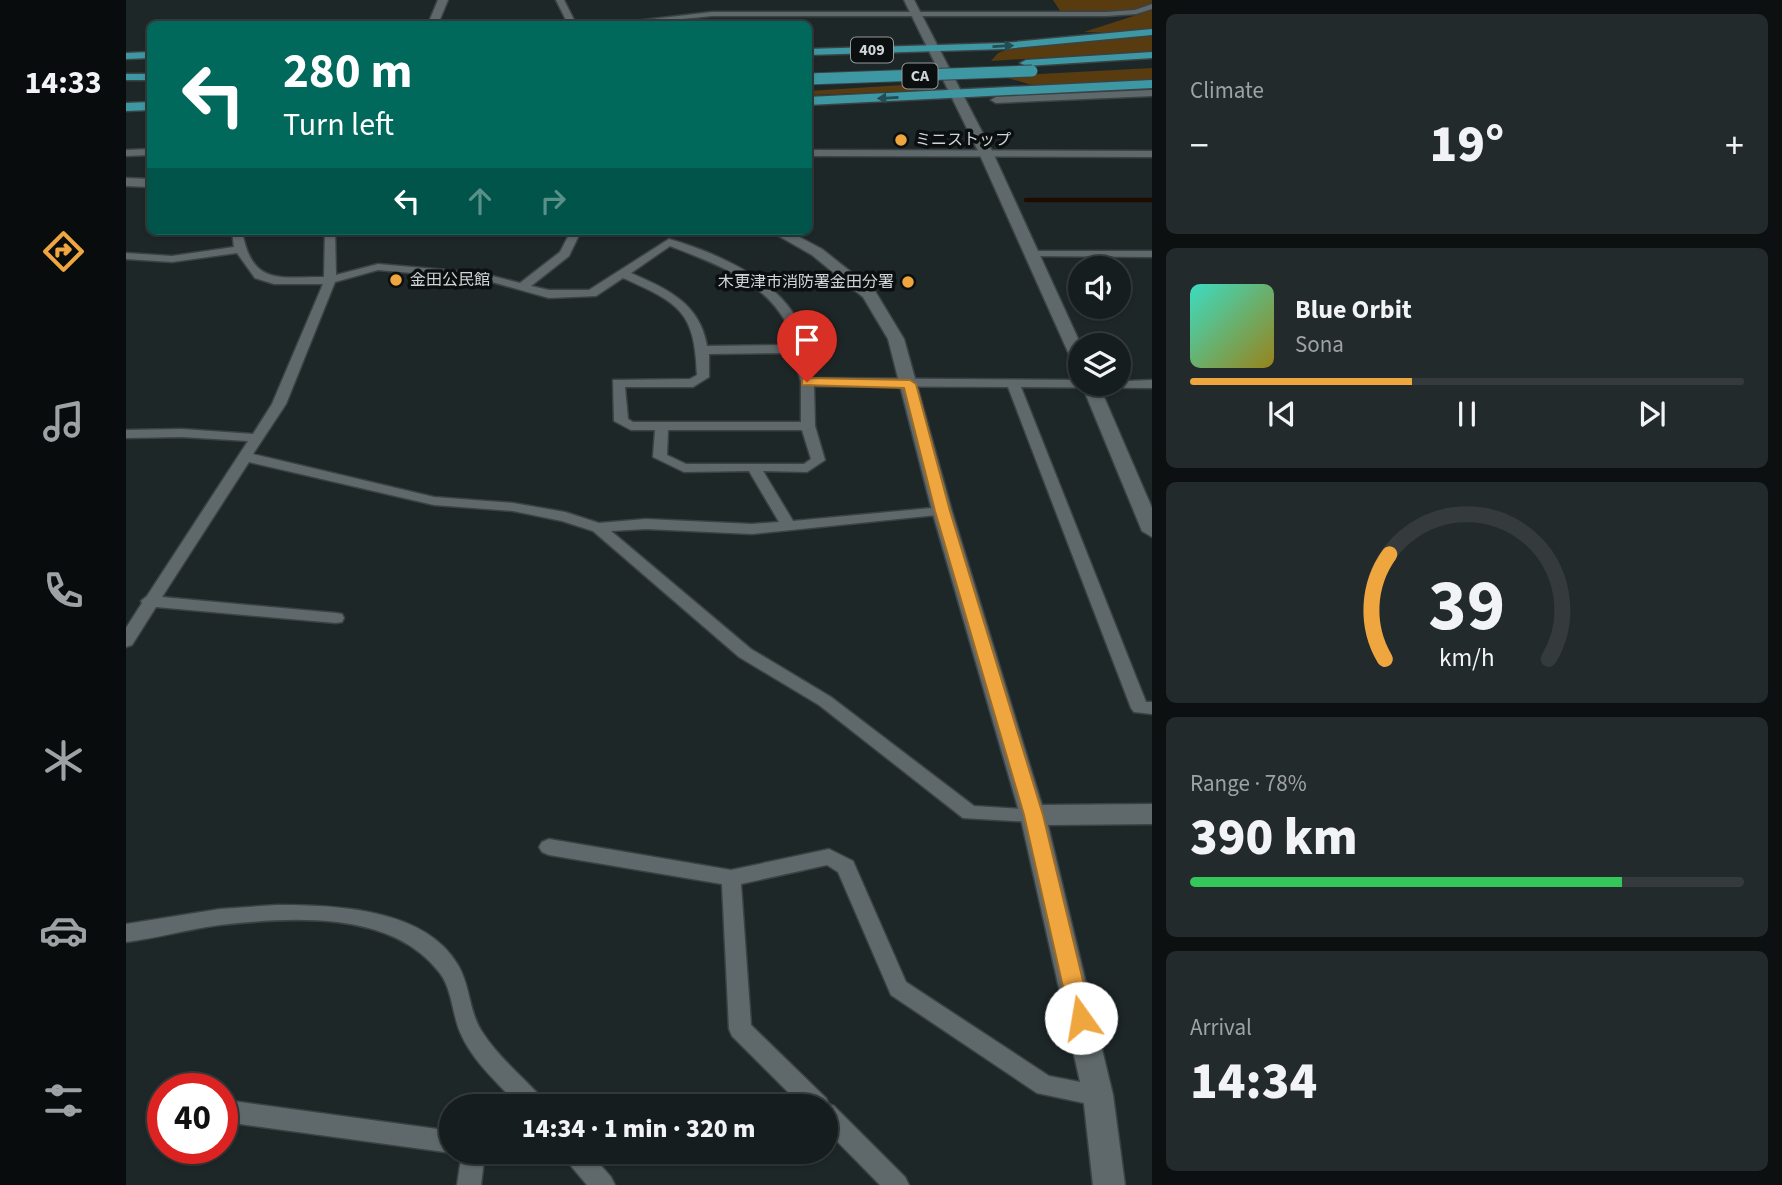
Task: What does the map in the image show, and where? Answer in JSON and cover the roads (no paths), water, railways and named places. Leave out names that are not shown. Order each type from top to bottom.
[{"type":"highway","name":"CA","points":[[935,48],[1054,42],[1152,32]]},
{"type":"highway","name":"409","points":[[812,52],[935,48]]},
{"type":"highway","points":[[126,56],[147,55]]},
{"type":"highway","name":"CA","points":[[812,79],[1029,67],[1152,55]]},
{"type":"highway","name":"CA","points":[[812,72],[1152,64]]},
{"type":"highway","points":[[126,77],[147,77]]},
{"type":"highway","points":[[126,84],[147,84]]},
{"type":"highway","name":"CA","points":[[957,94],[1152,84]]},
{"type":"highway","points":[[812,101],[957,94]]},
{"type":"highway","points":[[126,106],[147,106]]},
{"type":"street","points":[[434,21],[443,0]]},
{"type":"street","points":[[561,0],[571,21]]},
{"type":"street","points":[[909,0],[986,153],[1068,333]]},
{"type":"street","points":[[643,21],[712,14],[1124,14],[1152,6]]},
{"type":"street","points":[[996,100],[1152,93]]},
{"type":"street","points":[[126,153],[147,152]]},
{"type":"street","points":[[812,153],[1152,154]]},
{"type":"street","points":[[126,182],[147,183]]},
{"type":"street","points":[[237,235],[240,250],[259,276],[274,281],[330,280],[378,267],[481,275],[549,295],[592,293],[669,242],[712,258],[746,275],[773,298],[791,320],[807,382],[808,426],[818,460],[807,468],[684,468],[660,457],[662,425]]},
{"type":"street","points":[[126,641],[149,601],[247,457],[284,393],[330,280],[330,235]]},
{"type":"street","points":[[523,286],[565,254],[574,235]]},
{"type":"street","points":[[785,235],[817,252],[869,294],[885,315],[896,339],[942,511],[1033,815],[1098,1095],[1109,1185]]},
{"type":"street","points":[[126,256],[172,259],[240,250]]},
{"type":"street","points":[[1034,254],[1152,254]]},
{"type":"street","points":[[622,273],[665,293],[686,307],[698,324],[704,349],[704,377],[693,383],[618,383],[621,421],[631,426],[808,426]]},
{"type":"street","points":[[704,349],[797,349]]},
{"type":"street","points":[[807,382],[1068,384]]},
{"type":"street","points":[[1013,383],[1140,708],[1152,708]]},
{"type":"street","points":[[1131,384],[1152,384]]},
{"type":"street","points":[[1094,396],[1152,531]]},
{"type":"street","points":[[126,434],[182,433],[259,438]]},
{"type":"street","points":[[247,457],[433,501],[513,507],[565,517],[598,528],[745,653],[825,701],[970,813],[1152,814]]},
{"type":"street","points":[[753,467],[788,526]]},
{"type":"street","points":[[598,528],[646,524],[752,529],[942,511]]},
{"type":"street","points":[[149,601],[336,618]]},
{"type":"street","points":[[549,847],[731,878],[829,858],[846,867],[898,988],[1045,1086],[1098,1095]]},
{"type":"street","points":[[731,878],[740,1029],[806,1094]]},
{"type":"street","points":[[126,933],[219,918],[279,913],[351,916],[394,926],[429,947],[449,968],[474,1037],[524,1094]]},
{"type":"street","points":[[238,1113],[439,1140]]},
{"type":"street","points":[[838,1126],[897,1185]]},
{"type":"street","points":[[470,1185],[473,1164]]},
{"type":"street","points":[[585,1164],[603,1185]]},
{"type":"waterway","points":[[1026,200],[1152,200]]},
{"type":"place","name":"ミニストップ","points":[[901,140]]},
{"type":"place","name":"金田公民館","points":[[396,280]]},
{"type":"place","name":"木更津市消防署金田分署","points":[[908,282]]}]
